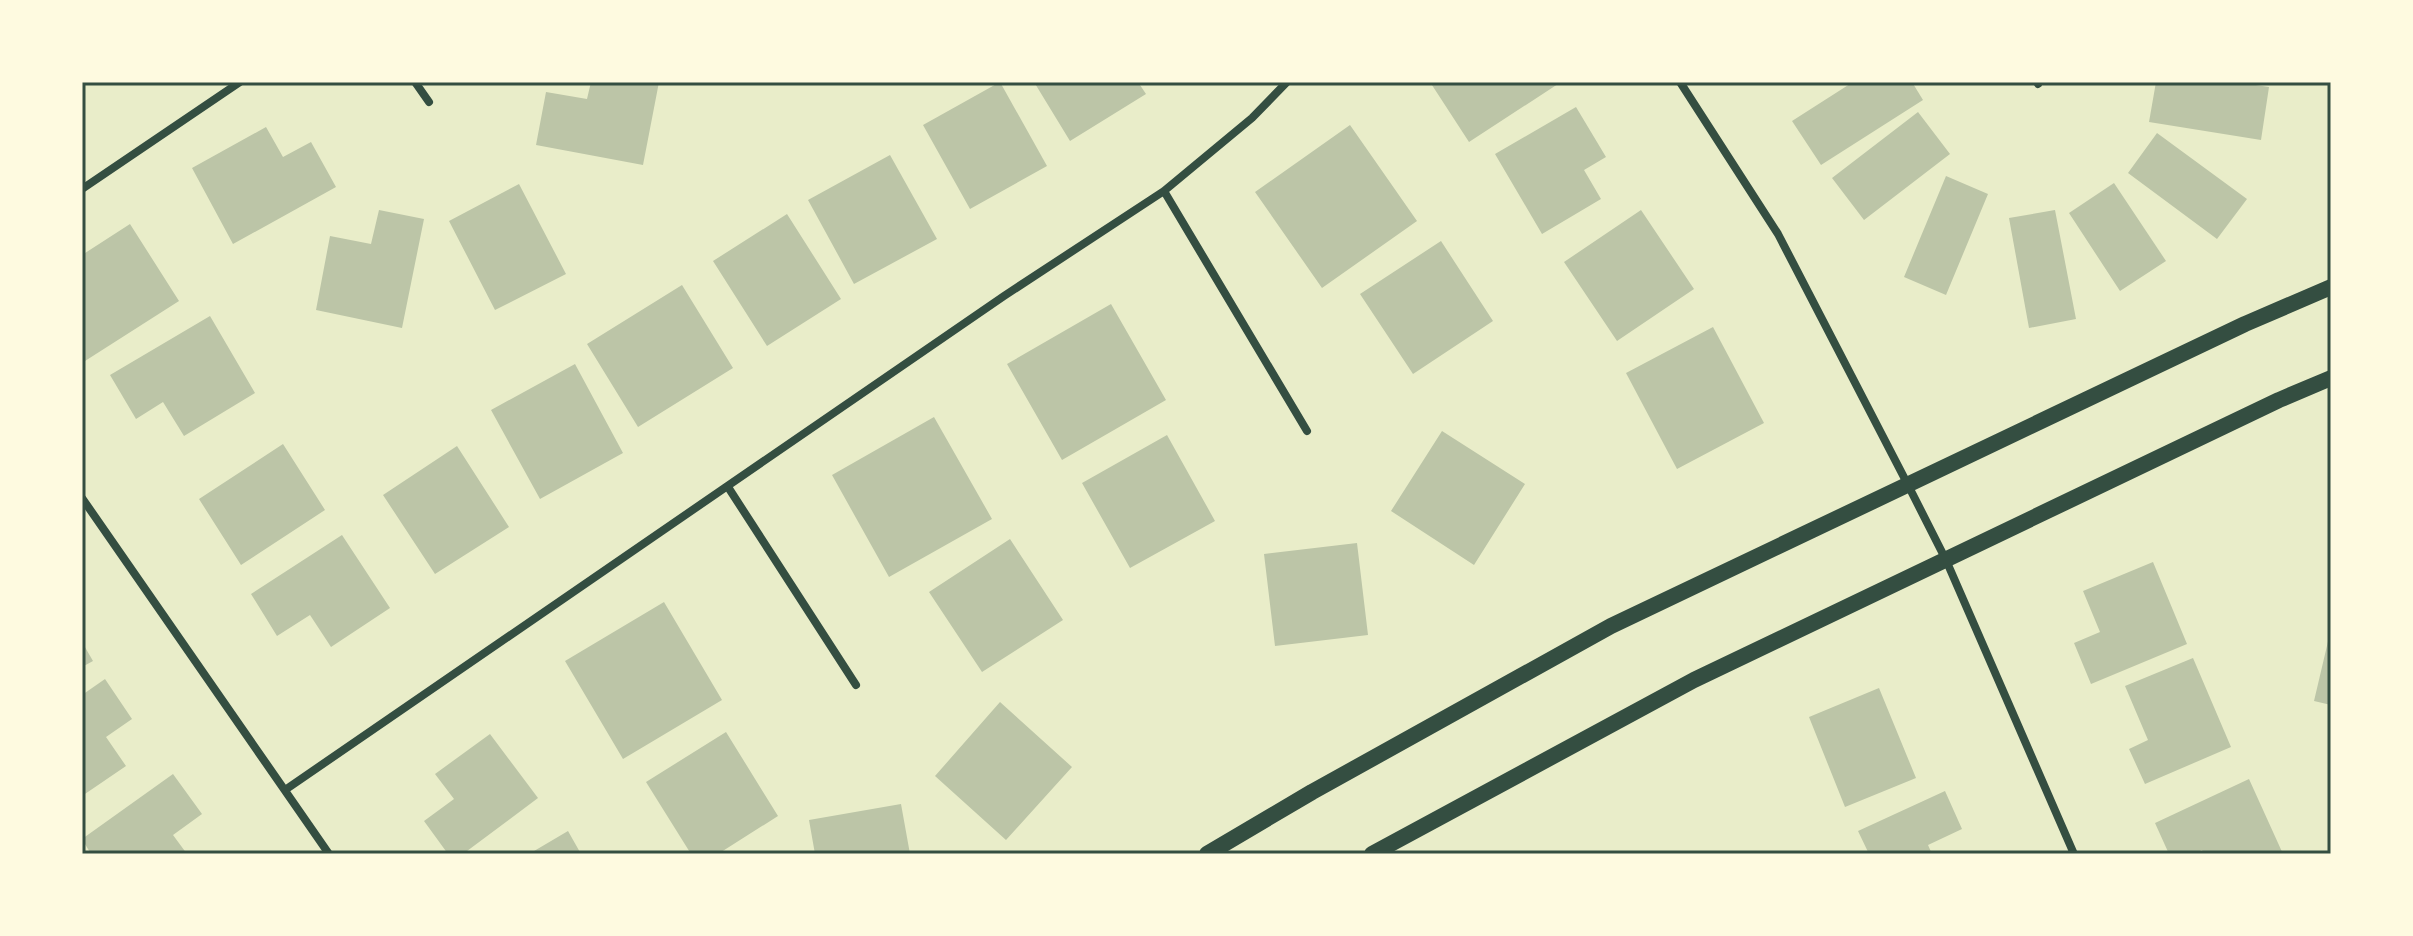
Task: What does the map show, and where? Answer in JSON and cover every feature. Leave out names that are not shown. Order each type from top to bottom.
[{"type":"main road","points":[[1207,854],[1611,626],[2245,324],[2331,287]]},
{"type":"main road","points":[[1372,854],[1694,680],[2331,378]]},
{"type":"street","points":[[82,189],[240,82]]},
{"type":"street","points":[[415,82],[429,102]]},
{"type":"street","points":[[285,790],[1004,296],[1164,191],[1252,118],[1287,82]]},
{"type":"street","points":[[1680,82],[1778,234],[1908,485],[1946,560],[2074,854]]},
{"type":"street","points":[[1164,191],[1307,431]]},
{"type":"street","points":[[728,487],[856,685]]},
{"type":"street","points":[[82,498],[329,854]]},
{"type":"building","points":[[591,82],[659,82],[643,165],[536,145],[546,92],[587,99]]},
{"type":"building","points":[[1000,82],[1047,166],[970,209],[923,125]]},
{"type":"building","points":[[1034,82],[1138,82],[1146,94],[1070,141]]},
{"type":"building","points":[[1430,82],[1561,82],[1469,142]]},
{"type":"building","points":[[1853,82],[1912,82],[1923,100],[1821,165],[1792,121]]},
{"type":"building","points":[[2156,82],[2236,82],[2269,87],[2261,140],[2149,122]]},
{"type":"building","points":[[1576,107],[1606,157],[1584,170],[1601,199],[1542,234],[1495,154]]},
{"type":"building","points":[[1918,112],[1950,154],[1864,220],[1832,178]]},
{"type":"building","points":[[1350,125],[1417,221],[1322,288],[1255,192]]},
{"type":"building","points":[[266,127],[283,157],[311,142],[336,187],[233,244],[192,168]]},
{"type":"building","points":[[2157,133],[2247,199],[2217,239],[2128,173]]},
{"type":"building","points":[[890,155],[937,239],[854,284],[808,200]]},
{"type":"building","points":[[1946,176],[1988,194],[1946,295],[1904,277]]},
{"type":"building","points":[[2114,183],[2166,261],[2120,291],[2069,213]]},
{"type":"building","points":[[519,184],[566,274],[495,310],[449,221]]},
{"type":"building","points":[[379,210],[424,219],[402,328],[316,310],[330,236],[371,244]]},
{"type":"building","points":[[1641,210],[1694,289],[1617,341],[1564,262]]},
{"type":"building","points":[[2055,210],[2076,319],[2029,328],[2009,218]]},
{"type":"building","points":[[787,214],[841,299],[767,346],[713,261]]},
{"type":"building","points":[[130,224],[179,301],[85,361],[82,357],[82,255]]},
{"type":"building","points":[[1441,241],[1493,321],[1413,374],[1360,294]]},
{"type":"building","points":[[682,285],[733,368],[638,427],[587,344]]},
{"type":"building","points":[[1111,304],[1166,400],[1062,460],[1007,364]]},
{"type":"building","points":[[210,316],[255,393],[184,436],[163,402],[136,419],[110,375]]},
{"type":"building","points":[[1713,327],[1764,423],[1677,469],[1626,373]]},
{"type":"building","points":[[575,364],[623,453],[540,499],[491,410]]},
{"type":"building","points":[[934,417],[992,519],[889,577],[832,475]]},
{"type":"building","points":[[1442,431],[1525,484],[1474,565],[1391,511]]},
{"type":"building","points":[[1167,435],[1215,521],[1130,568],[1082,483]]},
{"type":"building","points":[[283,444],[325,510],[241,565],[199,499]]},
{"type":"building","points":[[457,446],[509,527],[435,574],[383,495]]},
{"type":"building","points":[[342,535],[390,608],[331,647],[310,615],[277,636],[251,594]]},
{"type":"building","points":[[1010,539],[1063,620],[982,672],[929,592]]},
{"type":"building","points":[[1357,543],[1368,635],[1275,646],[1264,554]]},
{"type":"building","points":[[2153,562],[2187,644],[2091,684],[2074,643],[2100,632],[2083,591]]},
{"type":"building","points":[[664,602],[722,700],[623,759],[565,661]]},
{"type":"building","points":[[2331,633],[2331,705],[2314,701]]},
{"type":"building","points":[[82,642],[93,661],[82,667]]},
{"type":"building","points":[[2193,658],[2231,747],[2145,784],[2129,749],[2148,740],[2125,686]]},
{"type":"building","points":[[105,679],[132,719],[106,737],[126,766],[82,796],[82,695]]},
{"type":"building","points":[[1879,688],[1916,778],[1845,807],[1809,717]]},
{"type":"building","points":[[1000,702],[1072,767],[1006,840],[935,776]]},
{"type":"building","points":[[726,732],[778,816],[718,854],[691,854],[646,782]]},
{"type":"building","points":[[490,734],[538,798],[463,854],[448,854],[424,821],[454,799],[435,774]]},
{"type":"building","points":[[173,774],[202,814],[173,835],[187,854],[91,854],[82,839]]},
{"type":"building","points":[[2249,779],[2283,854],[2204,854],[2202,850],[2193,854],[2169,854],[2155,823]]},
{"type":"building","points":[[1945,791],[1962,829],[1928,845],[1932,854],[1869,854],[1858,831]]},
{"type":"building","points":[[901,804],[910,854],[815,854],[809,820]]},
{"type":"building","points":[[568,831],[581,854],[529,854]]}]
